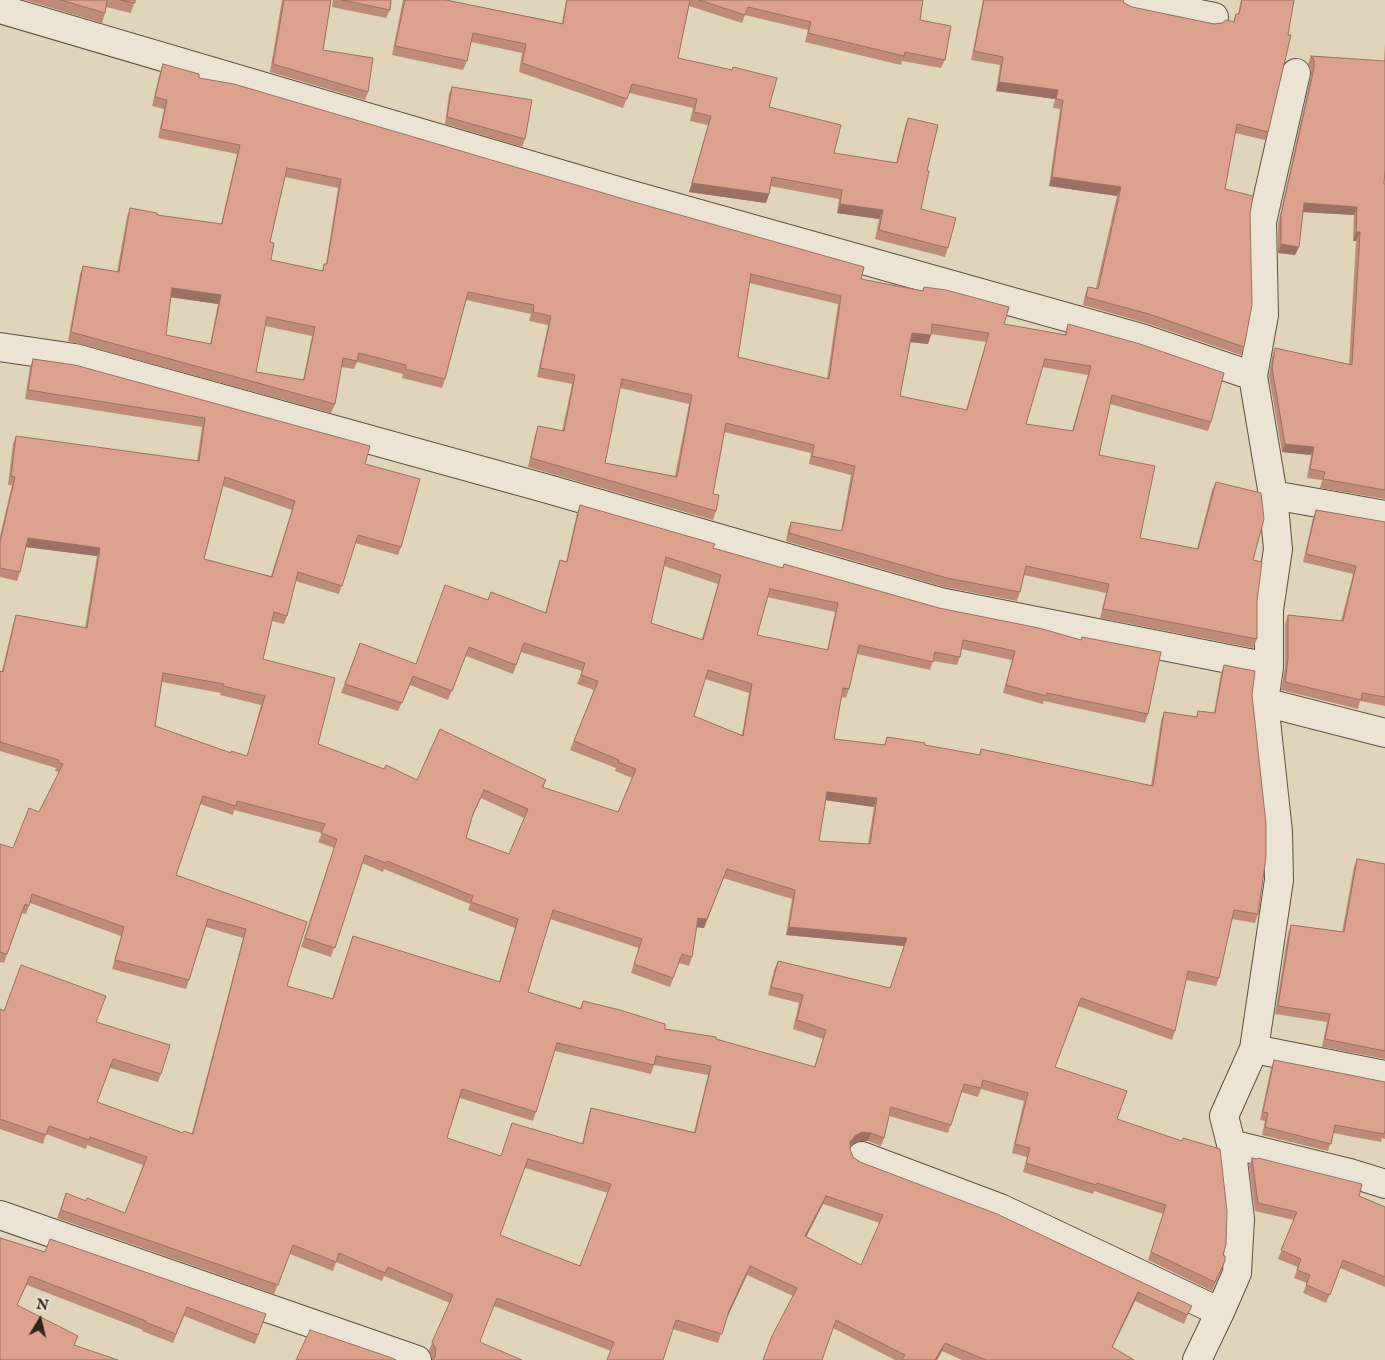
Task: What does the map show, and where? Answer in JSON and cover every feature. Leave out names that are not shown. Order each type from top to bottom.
[{"type":"street","points":[[1132,0],[1214,17]]},
{"type":"street","points":[[0,9],[628,194],[1141,338],[1253,376]]},
{"type":"street","points":[[1197,1360],[1237,1272],[1240,1219],[1231,1144],[1224,1116],[1254,1049],[1279,880],[1278,832],[1264,702],[1269,667],[1269,610],[1278,549],[1273,495],[1253,376],[1264,315],[1262,222],[1296,73]]},
{"type":"street","points":[[0,347],[75,358],[548,489],[940,602],[1269,667]]},
{"type":"street","points":[[1273,495],[1385,515]]},
{"type":"street","points":[[1264,702],[1385,733]]},
{"type":"street","points":[[1254,1049],[1385,1075]]},
{"type":"street","points":[[1231,1144],[1350,1173],[1385,1184]]},
{"type":"street","points":[[862,1156],[1000,1208],[1220,1312]]},
{"type":"street","points":[[0,1215],[417,1360]]},
{"type":"building","points":[[61,0],[107,0],[105,13]]},
{"type":"building","points":[[121,0],[135,0],[135,3]]},
{"type":"building","points":[[284,0],[331,0],[323,50],[373,58],[368,92],[273,64]]},
{"type":"building","points":[[342,0],[391,0],[390,10]]},
{"type":"building","points":[[405,0],[446,0],[563,24],[567,0],[690,0],[678,58],[732,70],[733,67],[777,78],[769,107],[841,125],[834,153],[897,163],[908,118],[938,125],[927,171],[929,171],[921,209],[956,218],[948,248],[879,230],[883,210],[840,204],[842,190],[772,177],[769,194],[692,183],[711,116],[694,112],[697,99],[632,84],[627,99],[522,63],[526,44],[473,33],[467,61],[395,46]]},
{"type":"building","points":[[699,0],[923,0],[920,20],[951,26],[945,60],[905,52],[904,56],[808,33],[811,22],[748,7],[745,15]]},
{"type":"building","points":[[984,0],[1123,0],[1124,3],[1132,7],[1214,24],[1222,23],[1226,20],[1234,22],[1236,14],[1239,14],[1242,0],[1294,0],[1288,35],[1291,35],[1268,132],[1237,124],[1225,189],[1253,196],[1250,214],[1252,305],[1244,347],[1149,314],[1086,297],[1088,287],[1098,289],[1121,187],[1052,177],[1063,100],[1056,99],[1058,90],[999,82],[1003,57],[974,51]]},
{"type":"building","points":[[1311,56],[1385,61],[1385,490],[1323,479],[1325,472],[1310,469],[1314,447],[1285,444],[1272,368],[1275,348],[1352,365],[1360,232],[1356,232],[1357,207],[1304,203],[1299,247],[1281,244],[1281,215],[1314,68],[1314,60]]},
{"type":"building","points":[[163,64],[199,74],[199,78],[234,84],[627,200],[864,267],[861,279],[923,291],[924,287],[946,290],[1009,307],[1004,324],[1066,335],[1068,324],[1140,344],[1224,373],[1211,422],[1112,395],[1099,455],[1155,466],[1140,538],[1198,549],[1216,482],[1261,493],[1264,519],[1253,560],[1262,562],[1257,601],[1257,639],[1103,609],[1109,584],[1026,566],[1020,592],[947,578],[789,533],[791,522],[842,531],[855,466],[812,456],[814,445],[726,423],[713,494],[719,495],[716,511],[531,458],[538,426],[564,431],[575,375],[540,368],[551,316],[533,312],[534,305],[468,292],[445,379],[405,369],[406,365],[359,353],[357,361],[343,358],[335,404],[71,332],[83,266],[119,272],[130,208],[157,213],[157,215],[222,224],[240,145],[161,129],[167,100],[155,97]],"holes":[[[287,168],[341,179],[327,264],[324,264],[323,271],[271,260],[274,243],[270,242]],[[751,274],[841,296],[829,379],[738,357]],[[172,288],[221,295],[211,344],[166,335]],[[267,317],[315,327],[304,380],[256,372]],[[932,324],[989,333],[967,410],[900,396],[912,333],[931,335]],[[1045,359],[1091,366],[1073,431],[1026,424]],[[622,379],[692,395],[677,477],[605,463]]]},
{"type":"building","points":[[452,87],[532,100],[525,139],[447,117]]},
{"type":"building","points":[[33,359],[75,365],[370,446],[365,464],[420,479],[401,547],[358,535],[342,586],[298,572],[287,616],[274,612],[263,659],[335,678],[318,744],[384,769],[386,765],[417,780],[440,729],[546,780],[542,787],[618,812],[636,769],[574,741],[598,681],[581,675],[585,663],[524,643],[516,665],[469,647],[452,691],[413,676],[402,703],[345,684],[360,643],[416,664],[445,585],[488,600],[491,592],[546,613],[560,560],[567,562],[580,505],[715,544],[713,548],[783,568],[784,564],[939,608],[1039,628],[1081,640],[1082,637],[1161,652],[1148,714],[1047,693],[1046,696],[1006,685],[1015,651],[963,640],[960,657],[935,652],[933,662],[859,645],[849,689],[843,688],[834,739],[885,745],[887,737],[980,755],[981,749],[1153,786],[1164,712],[1197,717],[1198,711],[1215,713],[1224,665],[1255,671],[1252,695],[1266,824],[1266,857],[1258,914],[1234,910],[1219,978],[1188,971],[1175,1031],[1081,998],[1055,1067],[1127,1091],[1117,1119],[1182,1141],[1183,1138],[1220,1149],[1227,1211],[1226,1244],[1223,1255],[1225,1256],[1225,1261],[1215,1282],[1151,1252],[1166,1205],[1026,1163],[1030,1148],[1015,1144],[1028,1093],[983,1080],[981,1088],[964,1084],[951,1125],[891,1107],[884,1138],[862,1132],[855,1136],[850,1142],[853,1157],[860,1162],[997,1214],[1192,1306],[1187,1315],[1138,1292],[1112,1347],[1134,1360],[986,1360],[945,1343],[935,1360],[902,1360],[905,1355],[836,1320],[822,1360],[763,1360],[772,1336],[797,1288],[750,1266],[729,1311],[722,1334],[676,1320],[663,1360],[607,1360],[614,1342],[497,1298],[480,1341],[522,1360],[432,1360],[435,1357],[436,1349],[432,1342],[453,1295],[388,1267],[385,1273],[339,1253],[336,1262],[293,1245],[278,1285],[61,1210],[66,1193],[86,1201],[87,1198],[125,1213],[147,1157],[90,1137],[89,1140],[49,1126],[46,1135],[0,1119],[0,1009],[4,1011],[21,965],[106,996],[96,1022],[170,1045],[161,1074],[113,1059],[97,1102],[183,1133],[184,1131],[193,1134],[246,929],[208,919],[189,980],[115,960],[124,927],[32,894],[29,906],[25,904],[7,954],[0,952],[0,844],[13,848],[29,808],[39,812],[63,764],[58,762],[59,760],[0,742],[0,671],[3,672],[16,615],[87,628],[100,548],[28,538],[20,572],[0,568],[0,542],[15,477],[11,476],[16,436],[199,461],[205,418],[28,390]],"holes":[[[225,477],[295,501],[272,577],[204,559]],[[666,557],[721,575],[703,640],[651,623]],[[770,589],[838,603],[828,650],[757,635]],[[708,670],[752,684],[743,736],[694,716]],[[163,673],[224,684],[223,686],[265,696],[247,756],[231,751],[231,753],[155,726]],[[484,790],[528,809],[509,854],[466,838],[473,814]],[[827,792],[877,798],[870,844],[819,841]],[[203,796],[236,806],[237,801],[325,824],[321,833],[337,839],[305,938],[335,948],[365,855],[386,863],[387,861],[473,896],[471,902],[518,919],[500,982],[353,936],[333,999],[287,986],[307,922],[176,875]],[[727,869],[795,890],[789,927],[907,938],[890,988],[778,961],[771,987],[803,995],[797,1020],[826,1030],[815,1067],[716,1039],[716,1037],[665,1029],[665,1024],[620,1010],[583,1001],[581,1009],[528,992],[553,910],[642,939],[634,964],[673,978],[682,954],[692,957],[698,918],[707,919]],[[557,1043],[654,1065],[656,1056],[711,1066],[695,1133],[591,1108],[583,1144],[512,1123],[501,1156],[447,1138],[462,1089],[536,1112]],[[528,1159],[611,1184],[580,1266],[500,1235]],[[826,1196],[883,1215],[861,1265],[805,1236]]]},
{"type":"building","points":[[1316,510],[1385,522],[1385,697],[1362,693],[1361,700],[1285,682],[1288,659],[1288,615],[1343,621],[1356,566],[1306,554]]},
{"type":"building","points":[[1357,859],[1385,864],[1385,1051],[1325,1039],[1330,1014],[1278,1006],[1291,925],[1344,932]]},
{"type":"building","points":[[1274,1060],[1385,1082],[1384,1134],[1335,1125],[1331,1144],[1265,1127],[1268,1113],[1263,1112]]},
{"type":"building","points":[[1252,1158],[1362,1184],[1359,1196],[1385,1207],[1385,1277],[1343,1260],[1330,1295],[1306,1285],[1310,1275],[1297,1270],[1301,1259],[1281,1250],[1297,1212],[1258,1203]]},
{"type":"building","points":[[0,1238],[45,1252],[50,1239],[266,1314],[258,1335],[187,1307],[176,1334],[30,1276],[17,1305],[78,1336],[74,1345],[118,1360],[0,1360]]},
{"type":"building","points":[[310,1330],[392,1358],[396,1360],[296,1360]]}]
